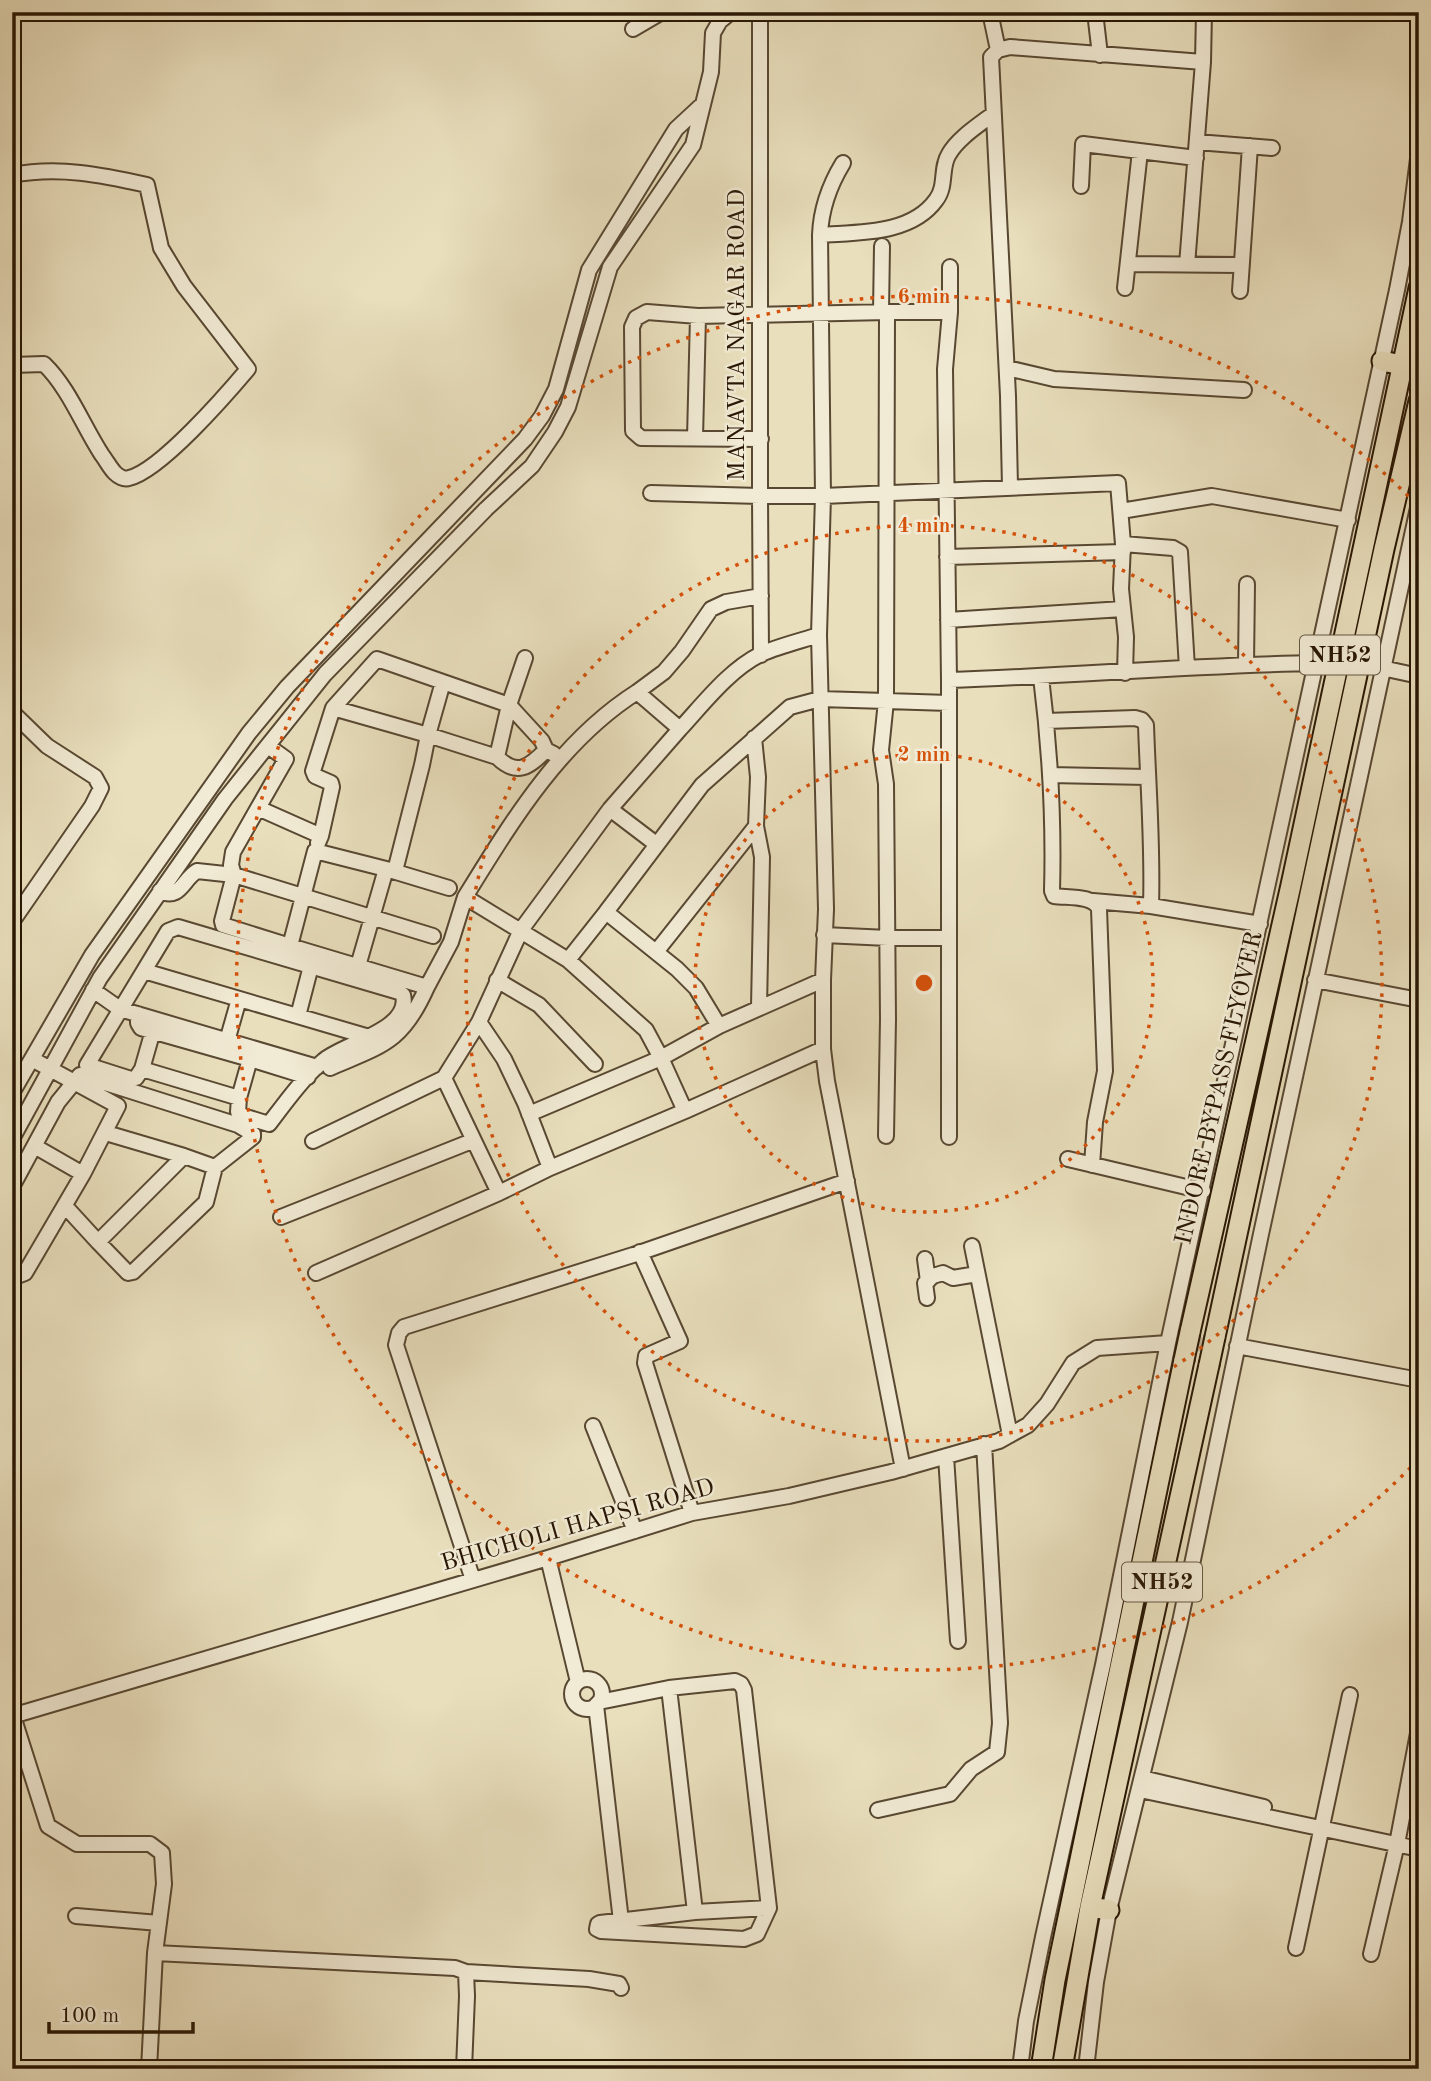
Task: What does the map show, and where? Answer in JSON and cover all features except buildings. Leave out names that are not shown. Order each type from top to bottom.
[{"type":"highway","name":"INDORE BYPASS FLYOVER","points":[[1080,1897],[1102,1753],[1186,1351],[1419,288]]},
{"type":"highway","points":[[1382,361],[1402,365]]},
{"type":"highway","name":"INDORE BYPASS FLYOVER","points":[[1080,1897],[1114,1798],[1384,548],[1419,401]]},
{"type":"highway","name":"NH52","points":[[1041,2069],[1055,1980],[1080,1897]]},
{"type":"highway","name":"NH52","points":[[1062,2069],[1080,1897]]},
{"type":"street","points":[[633,29],[662,12]]},
{"type":"street","points":[[12,1139],[93,990],[225,799],[326,674],[486,509],[532,466],[555,432],[568,407],[610,267],[692,145],[711,72],[713,33],[720,21],[731,12]]},
{"type":"street","name":"MANAVTA NAGAR ROAD","points":[[761,12],[760,496],[823,496],[1118,483],[1121,511]]},
{"type":"street","points":[[990,12],[998,50]]},
{"type":"street","points":[[1095,12],[1100,55]]},
{"type":"street","points":[[1187,265],[1203,62],[1204,12]]},
{"type":"street","points":[[1010,487],[1007,368],[991,57],[998,50],[1010,47],[1203,62]]},
{"type":"street","points":[[12,1093],[92,955],[249,733],[286,687],[525,439],[542,416],[556,389],[589,270],[676,129],[704,104]]},
{"type":"street","points":[[820,235],[876,231],[913,220],[936,201],[944,182],[945,161],[949,152],[993,114]]},
{"type":"street","points":[[1197,142],[1272,148]]},
{"type":"street","points":[[1081,186],[1083,144],[1196,158]]},
{"type":"street","points":[[1240,291],[1250,146]]},
{"type":"street","points":[[1125,288],[1140,151]]},
{"type":"street","points":[[1086,2069],[1097,1973],[1080,1897],[1103,1665],[1168,1343],[1382,361],[1410,222],[1419,151]]},
{"type":"street","points":[[843,163],[821,210],[820,235],[823,496],[819,635],[826,909],[823,1049],[903,1469]]},
{"type":"street","points":[[12,175],[64,170],[148,185],[161,248],[184,286],[248,369],[226,396],[160,460],[129,479],[114,473],[55,375],[44,364],[12,365]]},
{"type":"street","points":[[882,246],[888,493],[886,701],[881,750],[886,784],[888,938],[886,1136]]},
{"type":"street","points":[[1128,264],[1241,265]]},
{"type":"street","points":[[949,1137],[949,680],[945,369],[950,312],[950,267]]},
{"type":"street","points":[[761,439],[641,438],[633,430],[632,327],[636,318],[647,312],[698,317],[950,312]]},
{"type":"street","points":[[695,438],[698,317]]},
{"type":"street","points":[[1007,368],[1054,379],[1244,390]]},
{"type":"street","points":[[651,493],[760,496],[761,655]]},
{"type":"street","points":[[1125,673],[1121,511],[1212,496],[1348,520]]},
{"type":"street","points":[[1020,2069],[1026,2021],[1080,1897],[1141,1784],[1180,1622],[1382,668],[1416,529],[1419,503]]},
{"type":"street","points":[[947,557],[1173,548],[1180,552],[1187,668]]},
{"type":"street","points":[[1246,664],[1247,584]]},
{"type":"street","points":[[93,990],[120,1009],[138,1014],[154,1026],[250,1059],[318,1071],[377,1048],[402,1031],[415,1014],[451,942],[465,897],[516,814],[562,758],[608,710],[664,672],[711,609],[726,602],[761,596]]},
{"type":"street","points":[[948,620],[1123,609]]},
{"type":"street","points":[[313,1141],[444,1078],[478,1022],[521,930],[610,809],[732,675],[761,655],[819,635]]},
{"type":"street","points":[[497,757],[509,705],[525,658]]},
{"type":"street","points":[[290,946],[332,787],[328,781],[315,776],[313,771],[333,708],[377,659],[509,705],[542,741],[546,750],[562,758]]},
{"type":"street","points":[[949,680],[1125,673],[1246,664],[1317,663]]},
{"type":"street","points":[[1382,668],[1419,676]]},
{"type":"street","points":[[1041,677],[1054,826],[1054,897],[1151,906],[1260,924]]},
{"type":"street","points":[[358,966],[391,870],[443,682]]},
{"type":"street","points":[[637,692],[680,729]]},
{"type":"street","points":[[568,960],[702,785],[790,707],[820,699],[948,704]]},
{"type":"street","points":[[333,708],[497,757],[504,764],[516,769],[530,766],[546,750]]},
{"type":"street","points":[[12,712],[47,746],[95,777],[101,788],[92,806],[12,922]]},
{"type":"street","points":[[1046,721],[1135,718],[1146,725],[1153,858],[1151,906]]},
{"type":"street","points":[[754,738],[758,777],[756,826],[762,857],[759,1007]]},
{"type":"street","points":[[268,746],[286,760],[233,852],[231,865],[234,875],[223,925],[427,988]]},
{"type":"street","points":[[1050,775],[1147,776]]},
{"type":"street","points":[[258,808],[321,836]]},
{"type":"street","points":[[610,809],[656,844]]},
{"type":"street","points":[[656,952],[756,826]]},
{"type":"street","points":[[315,851],[449,888]]},
{"type":"street","points":[[160,891],[174,894],[179,892],[197,871],[234,875],[433,936]]},
{"type":"street","points":[[465,897],[568,960],[646,1030],[685,1111]]},
{"type":"street","points":[[1092,1165],[1095,1122],[1105,1071],[1099,909],[1093,901]]},
{"type":"street","points":[[607,912],[677,969],[696,988],[719,1026]]},
{"type":"street","points":[[154,1026],[139,1076],[131,1079],[87,1065],[168,932],[178,927],[403,995],[404,1006],[391,1023],[333,1054],[269,1124],[238,1112],[239,1098],[250,1059]]},
{"type":"street","points":[[824,935],[948,937]]},
{"type":"street","points":[[298,1016],[311,966]]},
{"type":"street","points":[[144,971],[369,1037]]},
{"type":"street","points":[[497,980],[538,1005],[595,1064]]},
{"type":"street","points":[[529,1114],[661,1058],[719,1026],[823,980]]},
{"type":"street","points":[[1315,980],[1419,1000]]},
{"type":"street","points":[[227,1041],[239,999]]},
{"type":"street","points":[[478,1022],[504,1059],[550,1168]]},
{"type":"street","points":[[154,1026],[227,1041],[318,1071]]},
{"type":"street","points":[[316,1273],[823,1049]]},
{"type":"street","points":[[12,1271],[20,1275],[25,1273],[106,1133],[118,1106],[32,1059]]},
{"type":"street","points":[[142,1069],[239,1098]]},
{"type":"street","points":[[12,1187],[58,1102],[80,1075],[249,1130],[253,1137],[215,1167],[206,1202],[131,1273],[123,1269],[65,1206]]},
{"type":"street","points":[[444,1078],[499,1193]]},
{"type":"street","points":[[106,1133],[215,1167]]},
{"type":"street","points":[[281,1217],[472,1140]]},
{"type":"street","points":[[36,1147],[83,1174]]},
{"type":"street","points":[[98,1242],[184,1156]]},
{"type":"street","points":[[1068,1159],[1203,1191]]},
{"type":"street","points":[[473,1580],[396,1345],[399,1333],[404,1327],[640,1252],[847,1181]]},
{"type":"street","points":[[971,1247],[1010,1435]]},
{"type":"street","points":[[640,1252],[680,1341],[646,1356],[645,1363],[692,1513]]},
{"type":"street","points":[[925,1259],[928,1281]]},
{"type":"street","points":[[927,1298],[925,1283],[933,1276],[943,1273],[953,1278],[977,1274]]},
{"type":"street","name":"BHICHOLI HAPSI ROAD","points":[[13,1716],[692,1513],[789,1496],[903,1469],[999,1441],[1028,1425],[1047,1404],[1073,1363],[1097,1348],[1168,1343]]},
{"type":"street","points":[[1237,1346],[1419,1380]]},
{"type":"street","points":[[593,1426],[635,1531]]},
{"type":"street","points":[[878,1810],[950,1794],[971,1769],[997,1752],[1000,1723],[984,1444]]},
{"type":"street","points":[[946,1456],[958,1641]]},
{"type":"street","points":[[548,1558],[578,1682],[573,1690],[575,1703],[583,1708],[670,1688],[735,1681],[741,1684],[744,1690],[769,1908],[757,1934],[744,1939],[597,1929],[598,1924],[621,1921],[695,1912],[769,1908]]},
{"type":"street","points":[[578,1682],[591,1680],[598,1685],[601,1693],[598,1704],[621,1921]]},
{"type":"street","points":[[670,1688],[695,1912]]},
{"type":"street","points":[[1296,1948],[1350,1695]]},
{"type":"street","points":[[13,1716],[48,1826],[77,1844],[150,1844],[162,1853],[164,1884],[155,1953],[149,2069]]},
{"type":"street","points":[[1371,1954],[1398,1840],[1419,1728]]},
{"type":"street","points":[[1141,1784],[1398,1840],[1419,1849]]},
{"type":"street","points":[[1398,1840],[1419,1840]]},
{"type":"street","points":[[76,1916],[159,1923]]},
{"type":"street","points":[[155,1953],[454,1968],[466,1972],[589,1979],[619,1984],[621,1988]]},
{"type":"street","points":[[464,2069],[466,1972]]},
{"type":"tunnel","points":[[1168,1343],[1237,1346]]}]
